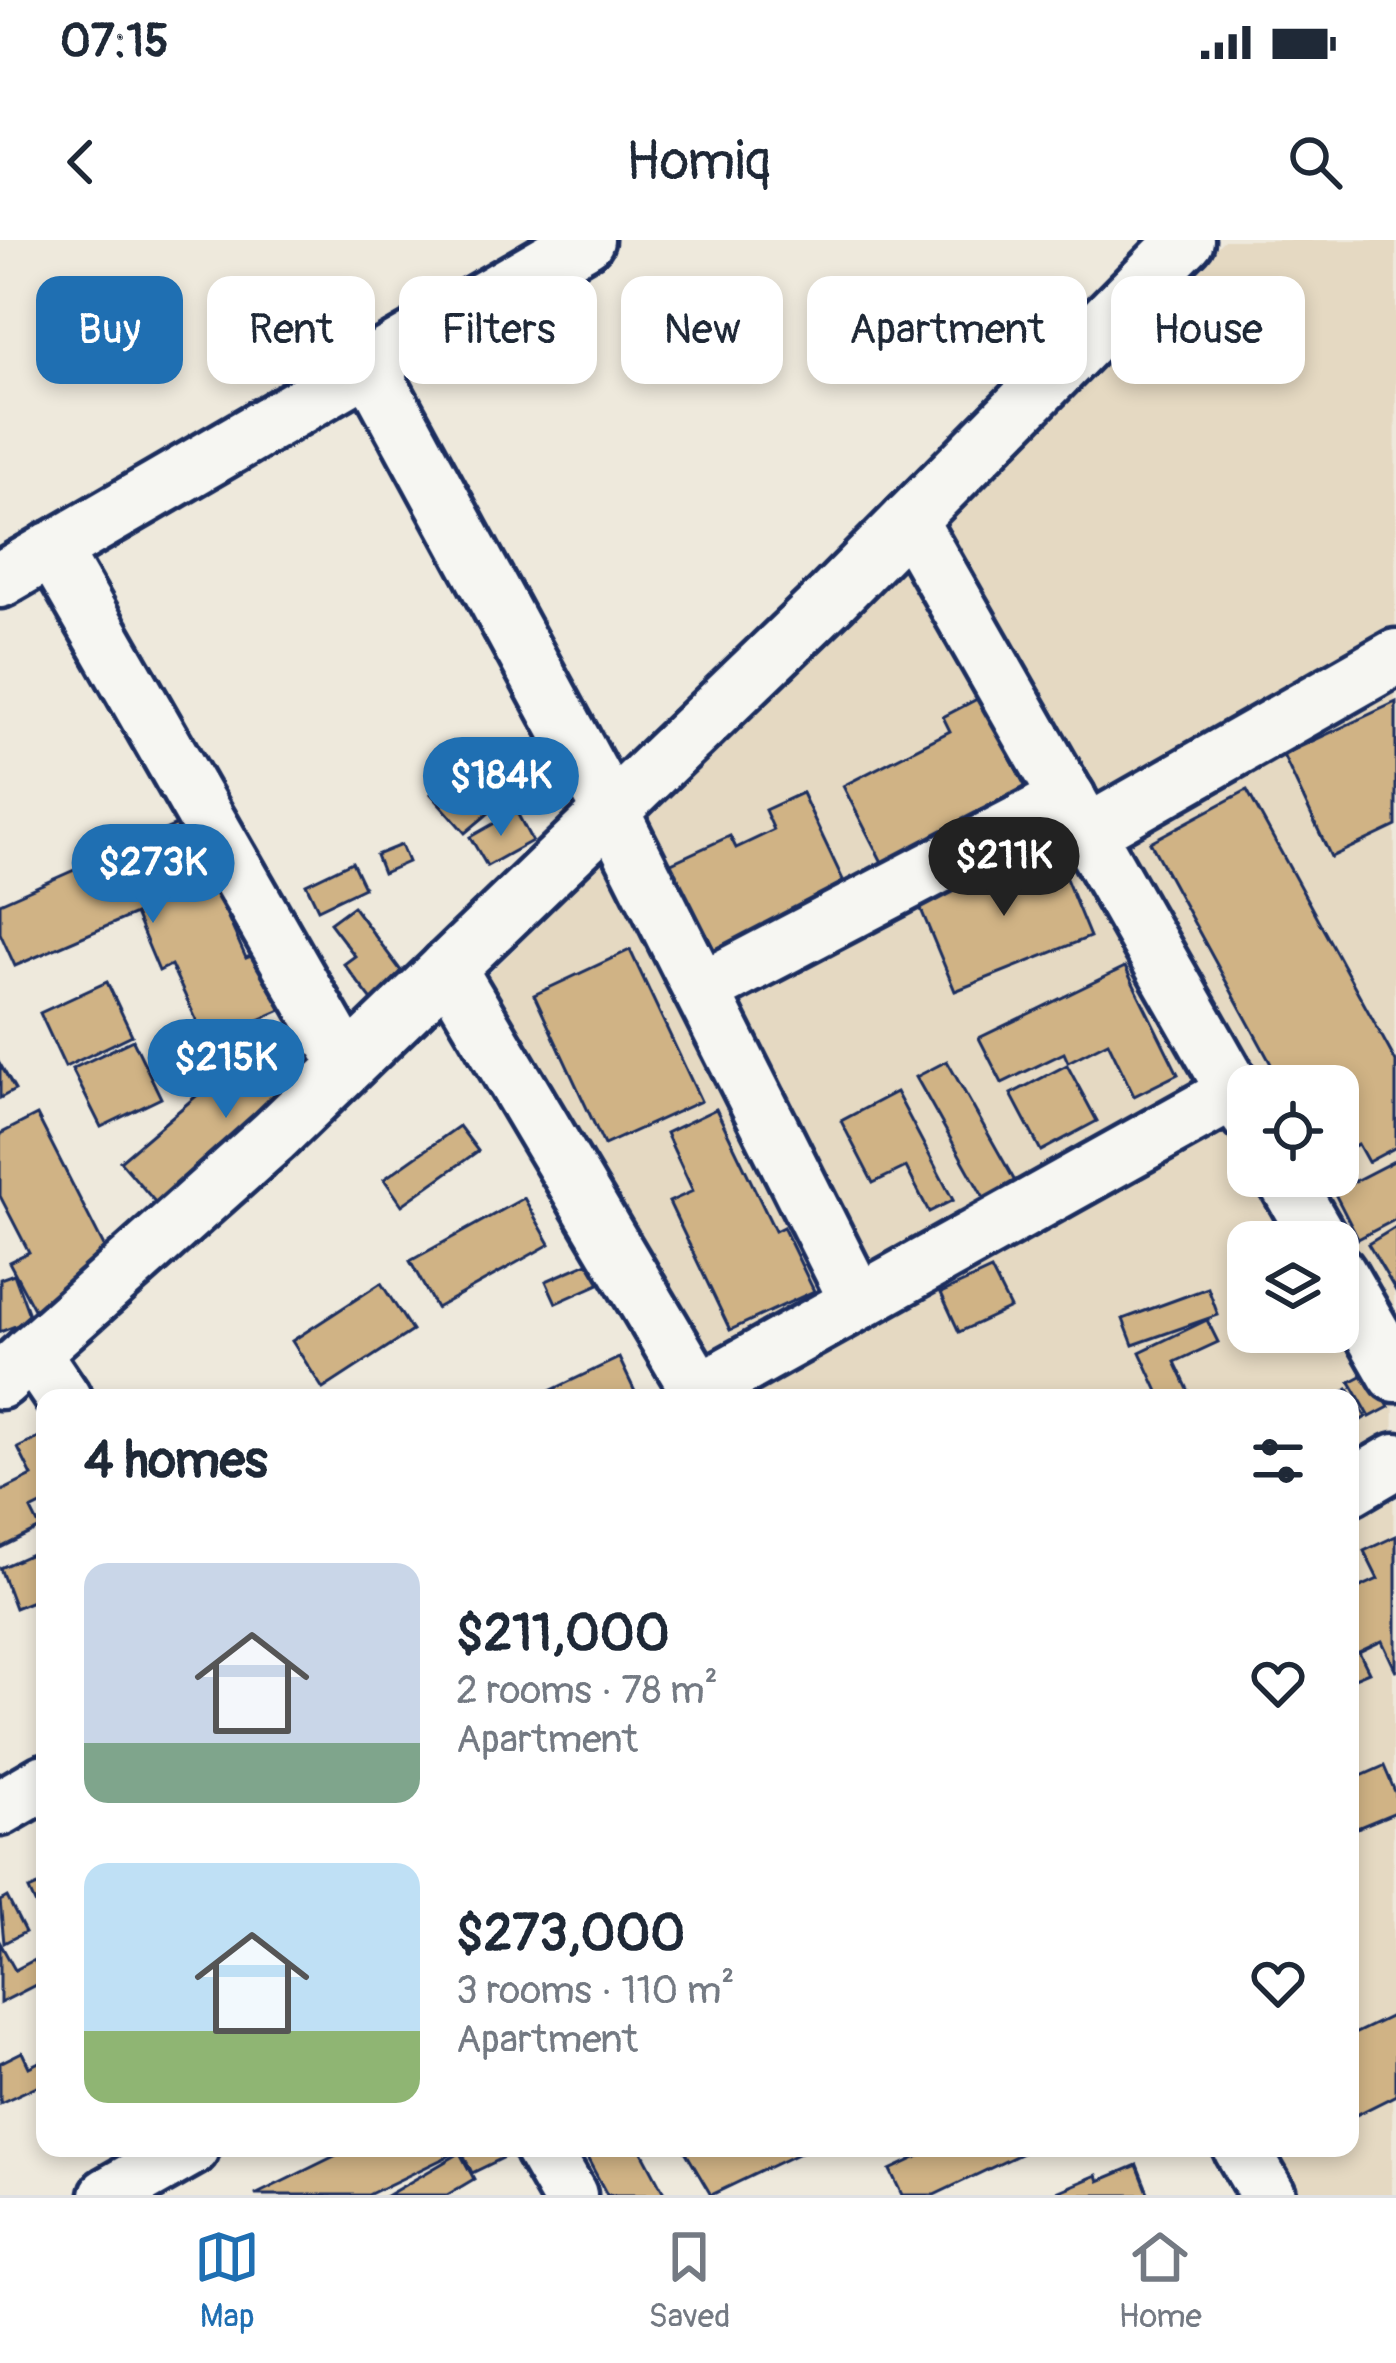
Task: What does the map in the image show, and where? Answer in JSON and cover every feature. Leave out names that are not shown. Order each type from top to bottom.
[{"type":"street","points":[[375,362],[586,240]]},
{"type":"street","points":[[50,1389],[16,1366],[448,968],[909,520],[1186,240]]},
{"type":"street","points":[[375,376],[611,811],[858,1302]]},
{"type":"street","points":[[0,580],[336,384]]},
{"type":"street","points":[[909,520],[1227,1077]]},
{"type":"street","points":[[52,549],[347,1064]]},
{"type":"street","points":[[701,990],[1077,815],[1396,657]]},
{"type":"street","points":[[448,968],[697,1389]]},
{"type":"street","points":[[711,1389],[858,1302],[1227,1111]]},
{"type":"street","points":[[1359,1310],[1396,1374]]},
{"type":"street","points":[[1359,1483],[1396,1461]]},
{"type":"street","points":[[0,1808],[36,1787]]},
{"type":"street","points":[[108,2195],[174,2157]]},
{"type":"street","points":[[547,2157],[568,2195]]},
{"type":"street","points":[[1246,2157],[1268,2195]]},
{"type":"shaded area","points":[[1224,240],[1396,240],[1392,2195],[1288,2195],[1261,2157],[1359,2157],[1359,1389],[716,1389],[450,1013],[1080,384],[1087,384],[1087,377],[1111,353],[1111,384],[1305,384],[1305,276],[1188,276]]},
{"type":"building","points":[[979,698],[1034,803],[886,870],[843,786],[950,731],[943,717]]},
{"type":"building","points":[[1396,702],[1396,826],[1331,857],[1283,755]]},
{"type":"building","points":[[456,773],[490,812],[465,833],[431,794]]},
{"type":"building","points":[[1247,790],[1396,1062],[1396,1147],[1368,1162],[1359,1146],[1359,1065],[1272,1065],[1150,842]]},
{"type":"building","points":[[802,793],[852,899],[700,969],[654,871],[730,836],[736,848],[774,830],[765,810]]},
{"type":"building","points":[[516,811],[532,841],[487,866],[470,837]]},
{"type":"building","points":[[185,821],[246,958],[263,951],[288,1007],[207,1043],[171,965],[159,971],[135,914],[15,966],[0,933],[0,903]]},
{"type":"building","points":[[401,845],[408,862],[383,873],[376,855]]},
{"type":"building","points":[[1053,847],[1090,937],[955,991],[918,902]]},
{"type":"building","points":[[352,862],[364,887],[318,909],[306,884]]},
{"type":"building","points":[[353,906],[410,983],[377,1007],[344,964],[355,956],[330,923]]},
{"type":"building","points":[[630,950],[701,1101],[604,1145],[534,995]]},
{"type":"building","points":[[1125,967],[1178,1074],[1134,1096],[1108,1042],[1068,1062],[1064,1053],[1002,1083],[979,1038]]},
{"type":"building","points":[[107,982],[132,1035],[65,1067],[40,1013]]},
{"type":"building","points":[[292,1025],[335,1074],[168,1217],[120,1161],[229,1068],[234,1074]]},
{"type":"building","points":[[133,1040],[161,1098],[101,1127],[72,1069]]},
{"type":"building","points":[[947,1061],[1017,1185],[986,1202],[916,1077]]},
{"type":"building","points":[[0,1064],[15,1090],[0,1098]]},
{"type":"building","points":[[1067,1065],[1097,1121],[1041,1151],[1011,1094]]},
{"type":"building","points":[[896,1092],[953,1200],[929,1212],[906,1167],[873,1183],[841,1121]]},
{"type":"building","points":[[716,1109],[775,1231],[783,1227],[814,1291],[730,1330],[669,1202],[693,1191],[666,1133]]},
{"type":"building","points":[[37,1115],[116,1270],[35,1311],[9,1262],[29,1252],[0,1196],[0,1134]]},
{"type":"building","points":[[459,1126],[478,1151],[402,1205],[384,1179]]},
{"type":"building","points":[[1396,1160],[1396,1219],[1359,1238],[1359,1221],[1349,1221],[1337,1197],[1359,1197],[1359,1179]]},
{"type":"building","points":[[524,1198],[550,1244],[436,1308],[410,1261]]},
{"type":"building","points":[[1396,1227],[1396,1291],[1368,1244]]},
{"type":"building","points":[[592,1261],[601,1283],[556,1303],[546,1281]]},
{"type":"building","points":[[991,1270],[1010,1308],[959,1332],[941,1293]]},
{"type":"building","points":[[14,1274],[31,1320],[0,1332],[0,1279]]},
{"type":"building","points":[[381,1283],[412,1331],[323,1389],[292,1341]]},
{"type":"building","points":[[1208,1288],[1218,1315],[1133,1345],[1123,1319]]},
{"type":"building","points":[[1207,1320],[1218,1342],[1175,1362],[1188,1389],[1157,1389],[1140,1352]]},
{"type":"building","points":[[619,1358],[634,1389],[554,1389]]},
{"type":"building","points":[[1369,1372],[1389,1407],[1370,1417],[1359,1389],[1350,1382]]},
{"type":"building","points":[[36,1439],[36,1508],[31,1510],[36,1530],[0,1548],[0,1492],[32,1476],[18,1448]]},
{"type":"building","points":[[1396,1536],[1396,1671],[1382,1641],[1359,1652],[1359,1588],[1378,1579],[1364,1551]]},
{"type":"building","points":[[36,1552],[36,1600],[15,1608],[0,1568]]},
{"type":"building","points":[[1359,1652],[1369,1672],[1359,1676]]},
{"type":"building","points":[[1384,1766],[1396,1794],[1396,1812],[1359,1827],[1359,1777]]},
{"type":"building","points":[[7,1897],[25,1932],[4,1943],[0,1901]]},
{"type":"building","points":[[0,1943],[15,1970],[34,1960],[36,1985],[0,2003]]},
{"type":"building","points":[[1396,2014],[1396,2095],[1359,2114],[1359,2032]]},
{"type":"building","points":[[22,2052],[29,2067],[36,2064],[36,2086],[0,2103],[0,2063]]},
{"type":"building","points":[[333,2157],[447,2157],[368,2195],[255,2195]]},
{"type":"building","points":[[453,2157],[462,2157],[474,2179],[447,2195],[388,2195]]},
{"type":"building","points":[[464,2157],[505,2157],[472,2173]]},
{"type":"building","points":[[587,2157],[645,2157],[665,2195],[607,2195]]},
{"type":"building","points":[[689,2157],[791,2157],[711,2195]]},
{"type":"building","points":[[918,2157],[1014,2157],[934,2195],[902,2195],[890,2170]]},
{"type":"building","points":[[1137,2165],[1149,2195],[1050,2195],[1097,2175],[1099,2181]]}]
